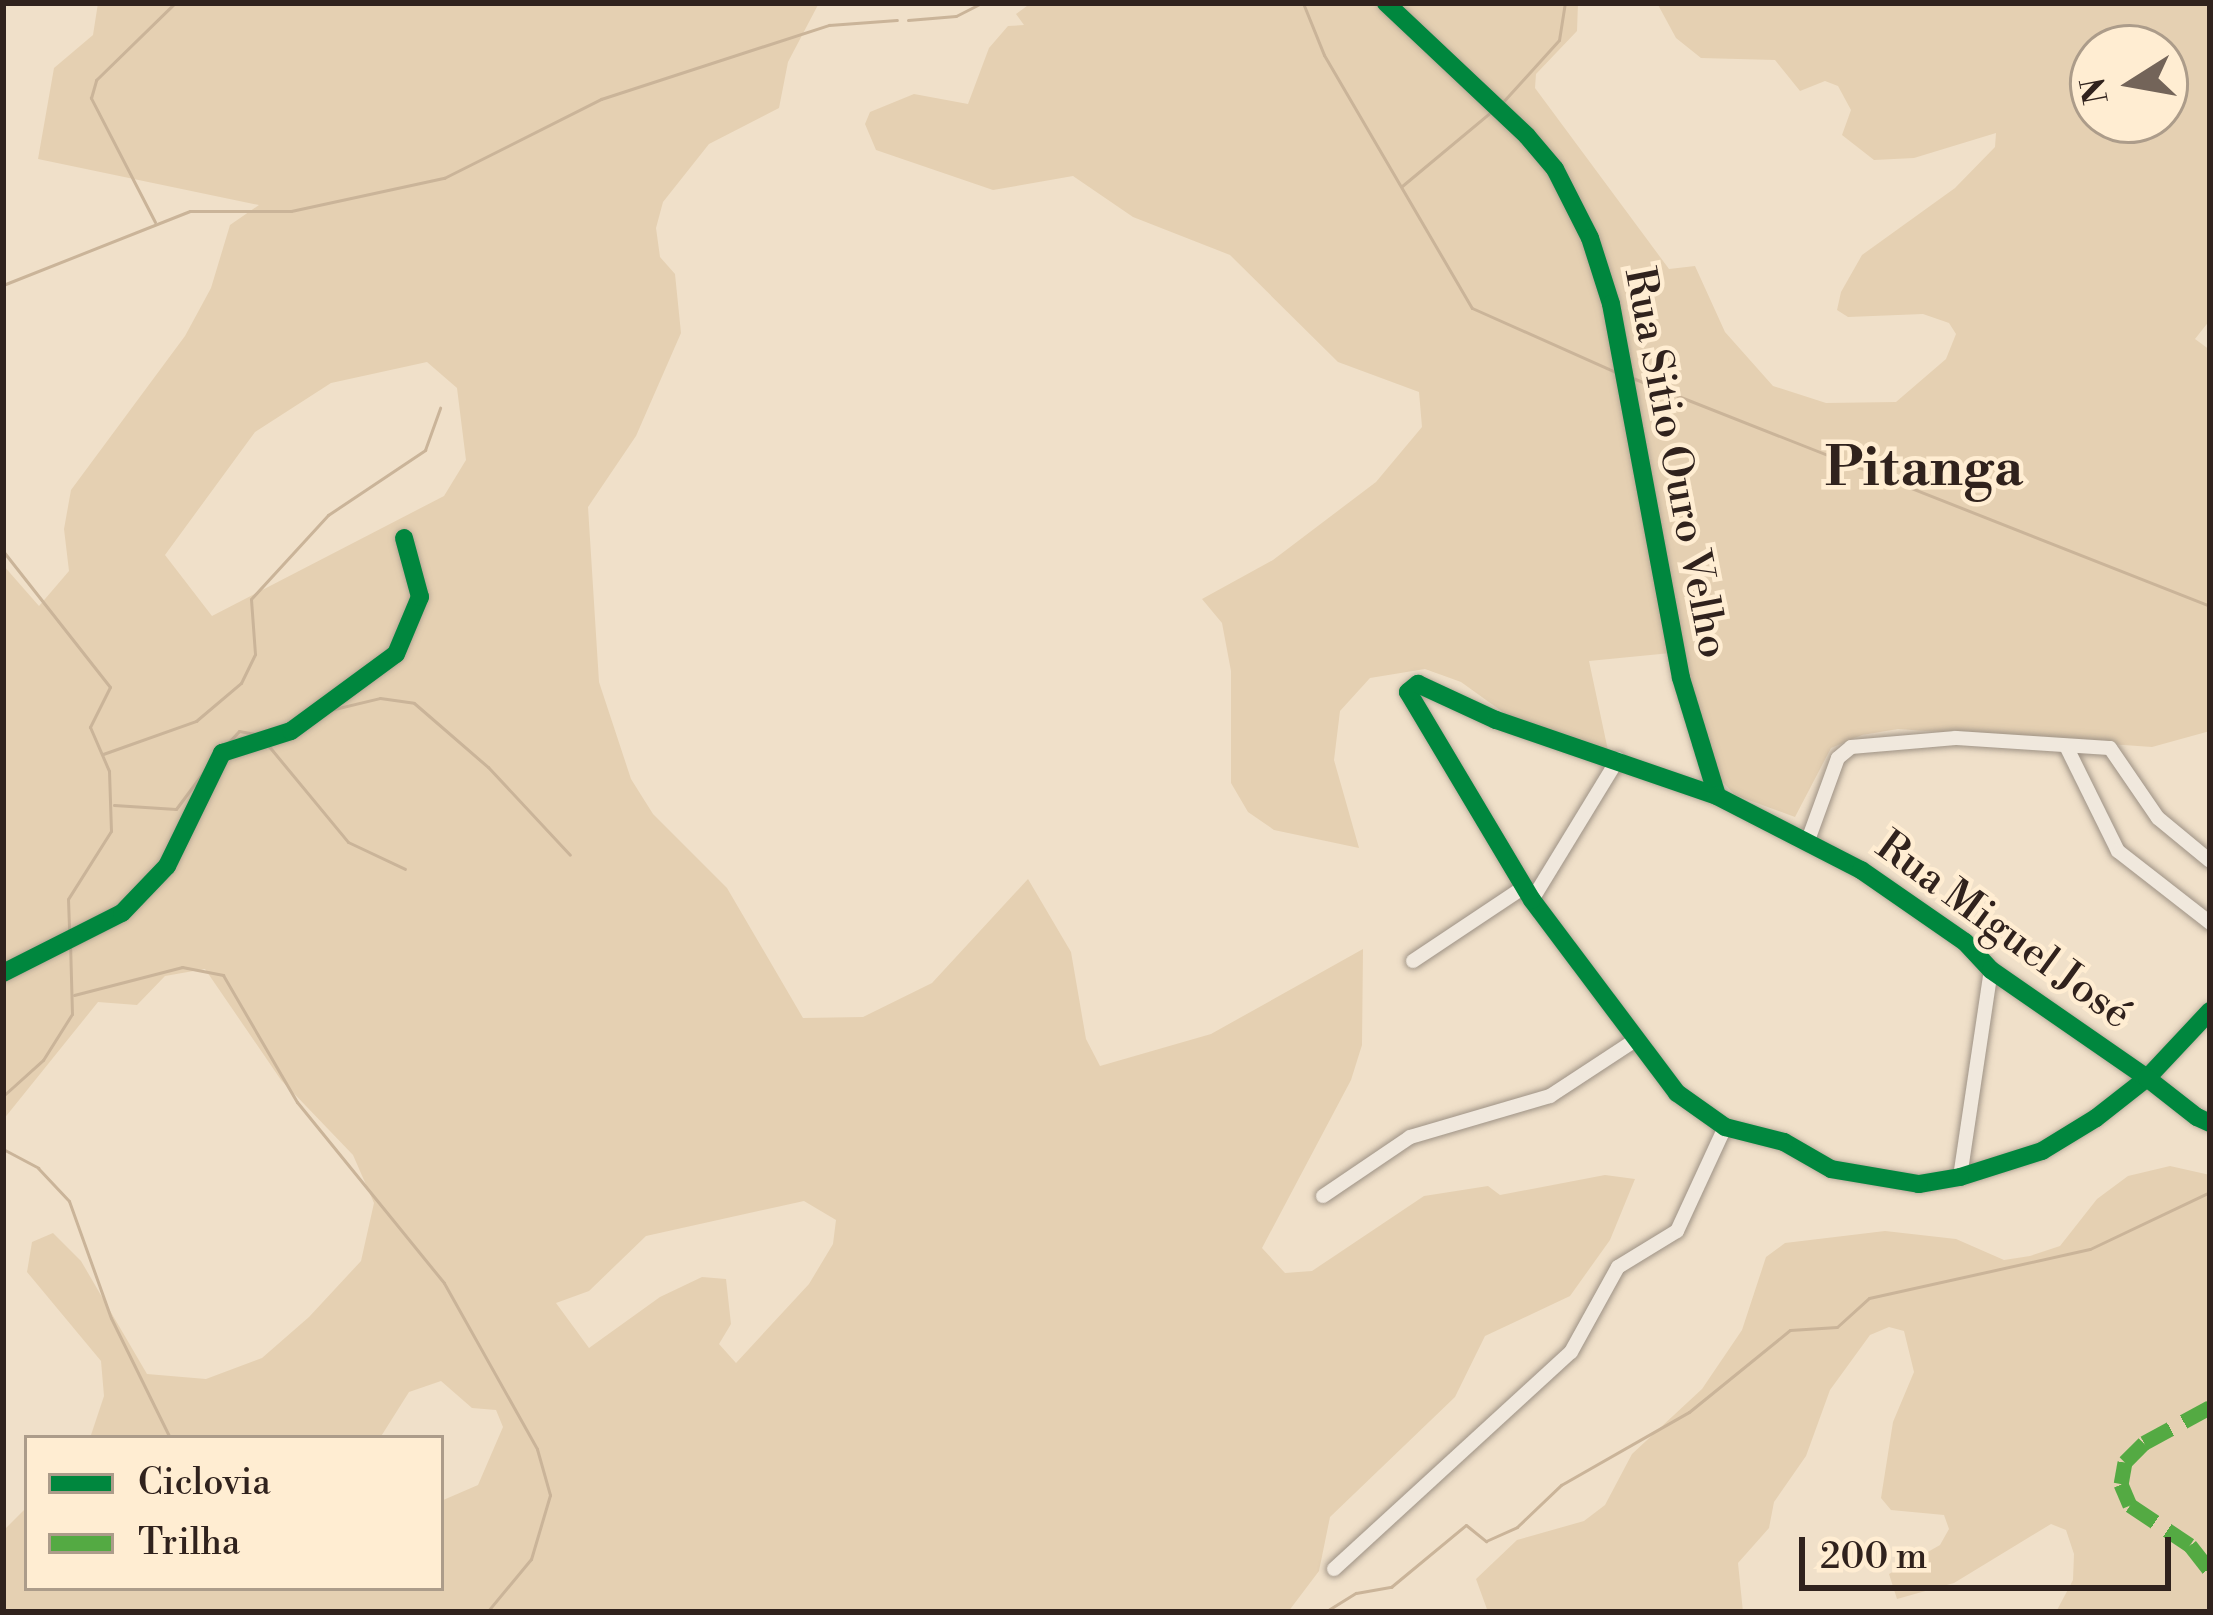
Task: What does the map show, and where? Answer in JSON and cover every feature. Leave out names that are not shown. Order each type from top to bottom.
[{"type":"street","name":"Rua Sitio Ouro Velho","points":[[1386,3],[1527,136],[1555,169],[1590,238],[1611,304],[1681,678],[1717,796]]},
{"type":"street","points":[[3,974],[122,913],[167,866],[222,754],[291,731],[396,653],[421,597],[404,538]]},
{"type":"street","name":"Rua Miguel José","points":[[1528,894],[1410,686],[1717,796],[1808,842],[1965,942],[1991,970],[2210,1123]]},
{"type":"street","points":[[1808,842],[1838,758],[1851,747],[1956,738],[2110,748],[2158,818],[2210,861]]},
{"type":"street","points":[[2066,746],[2118,851],[2210,923]]},
{"type":"street","points":[[1413,961],[1528,894],[1618,759]]},
{"type":"street","points":[[1528,894],[1678,1093],[1725,1127],[1784,1142],[1831,1169],[1919,1184],[1960,1177],[2042,1151],[2147,1078],[2210,1011]]},
{"type":"street","points":[[1960,1177],[1991,970]]},
{"type":"street","points":[[1323,1196],[1410,1137],[1550,1096],[1637,1039]]},
{"type":"street","points":[[1334,1569],[1571,1352],[1618,1267],[1677,1231],[1725,1127]]},
{"type":"shaded area","points":[[98,3],[819,3],[788,62],[779,108],[709,144],[663,202],[656,228],[660,257],[675,274],[681,333],[636,436],[588,507],[599,682],[631,779],[653,814],[727,888],[803,1018],[863,1017],[932,983],[1028,879],[1071,952],[1086,1039],[1100,1066],[1211,1034],[1363,949],[1362,1045],[1351,1080],[1262,1248],[1285,1273],[1312,1271],[1424,1196],[1488,1186],[1500,1195],[1605,1175],[1635,1179],[1610,1240],[1570,1296],[1485,1336],[1455,1397],[1330,1517],[1319,1571],[1288,1612],[3,1612],[3,1531],[24,1510],[24,1591],[444,1591],[444,1500],[478,1485],[503,1427],[496,1410],[472,1408],[441,1381],[409,1392],[382,1435],[91,1435],[104,1396],[101,1361],[27,1272],[32,1242],[53,1233],[81,1261],[147,1374],[206,1379],[262,1358],[309,1317],[361,1261],[374,1203],[353,1155],[281,1080],[205,969],[165,976],[137,1005],[98,1002],[3,1120],[3,565],[39,606],[69,571],[64,529],[71,490],[185,336],[211,288],[230,225],[259,205],[38,159],[54,68],[93,35]],"holes":[[[427,362],[457,388],[466,460],[444,496],[212,616],[165,555],[255,432],[331,383]],[[804,1201],[836,1220],[833,1244],[809,1284],[736,1363],[719,1344],[731,1324],[726,1279],[702,1277],[660,1297],[589,1348],[556,1303],[589,1291],[646,1236]]]},
{"type":"shaded area","points":[[1031,3],[1578,3],[1577,31],[1536,74],[1535,88],[1669,269],[1695,266],[1725,332],[1773,386],[1826,403],[1896,402],[1946,359],[1956,334],[1949,323],[1923,314],[1848,317],[1837,310],[1841,292],[1862,255],[1955,188],[1995,147],[1996,133],[1914,158],[1874,160],[1842,135],[1851,110],[1838,86],[1825,81],[1800,91],[1775,60],[1701,58],[1676,38],[1657,3],[2210,3],[2210,320],[2195,339],[2210,350],[2210,731],[2152,747],[1898,729],[1862,735],[1831,748],[1795,817],[1735,795],[1720,779],[1681,652],[1589,661],[1610,760],[1514,720],[1461,682],[1425,669],[1370,678],[1340,711],[1334,760],[1359,848],[1274,830],[1248,812],[1231,783],[1231,671],[1222,623],[1202,599],[1273,560],[1376,482],[1422,427],[1419,392],[1338,362],[1230,255],[1133,217],[1073,176],[993,190],[876,150],[865,124],[870,112],[914,94],[968,104],[989,48],[1008,26],[1024,25],[1016,14]]},
{"type":"shaded area","points":[[2170,1166],[2210,1175],[2210,1612],[2056,1612],[2073,1580],[2074,1554],[2066,1530],[2051,1524],[1954,1583],[1897,1599],[1889,1574],[1940,1545],[1949,1529],[1944,1515],[1891,1510],[1881,1498],[1893,1422],[1914,1372],[1904,1331],[1889,1327],[1870,1335],[1830,1390],[1806,1456],[1774,1502],[1769,1528],[1738,1563],[1743,1612],[1488,1612],[1476,1579],[1517,1540],[1584,1521],[1605,1505],[1632,1454],[1702,1389],[1742,1330],[1766,1257],[1785,1243],[1885,1231],[1956,1239],[2004,1260],[2030,1256],[2060,1246],[2097,1199],[2128,1176]]},
{"type":"waterway","points":[[155,222],[91,98],[96,80],[175,3]]},
{"type":"waterway","points":[[908,20],[956,16],[981,3]]},
{"type":"waterway","points":[[1303,3],[1324,55],[1472,308],[1616,372]]},
{"type":"waterway","points":[[1501,104],[1559,40],[1565,3]]},
{"type":"waterway","points":[[3,285],[190,211],[291,211],[444,178],[601,99],[829,25],[897,20]]},
{"type":"waterway","points":[[1402,186],[1492,111]]},
{"type":"waterway","points":[[1630,377],[2210,606]]},
{"type":"waterway","points":[[103,754],[196,721],[241,683],[255,654],[251,599],[328,515],[425,450],[440,408]]},
{"type":"waterway","points":[[3,551],[110,687],[90,727],[109,771],[111,831],[68,899],[69,933]]},
{"type":"waterway","points":[[330,710],[380,698],[414,703],[488,767],[570,855]]},
{"type":"waterway","points":[[226,745],[239,731],[256,734]]},
{"type":"waterway","points":[[267,744],[348,842],[405,869]]},
{"type":"waterway","points":[[114,805],[176,809],[208,766]]},
{"type":"waterway","points":[[3,1096],[43,1060],[72,1014],[70,943]]},
{"type":"waterway","points":[[74,995],[182,967],[223,975],[297,1102],[444,1283],[537,1449],[550,1495],[531,1559],[487,1612]]},
{"type":"waterway","points":[[3,1149],[38,1168],[69,1201],[111,1318],[169,1435]]},
{"type":"waterway","points":[[1325,1612],[1356,1593],[1391,1587],[1466,1525],[1486,1541],[1517,1527],[1561,1485],[1689,1412],[1790,1330],[1837,1327],[1869,1298],[2090,1249],[2210,1192]]},
{"type":"marked path","points":[[2210,1407],[2144,1443],[2125,1462],[2121,1484],[2130,1505],[2190,1545],[2210,1571]]},
{"type":"cycle path","points":[[1386,3],[1527,136],[1555,169],[1590,238],[1611,304],[1681,678],[1717,796]]},
{"type":"cycle path","points":[[3,973],[122,913],[167,866],[222,753],[291,731],[396,654],[420,597],[404,538]]},
{"type":"cycle path","points":[[2210,1011],[2147,1078],[2096,1118],[2042,1151],[1960,1177],[1919,1184],[1831,1169],[1784,1142],[1725,1127],[1677,1093],[1532,900],[1408,692],[1418,684],[1496,720],[1717,796],[1861,870],[1965,942],[1991,970],[2147,1078],[2197,1117],[2210,1123]]},
{"type":"district","name":"Pitanga","points":[[1924,469]]}]
